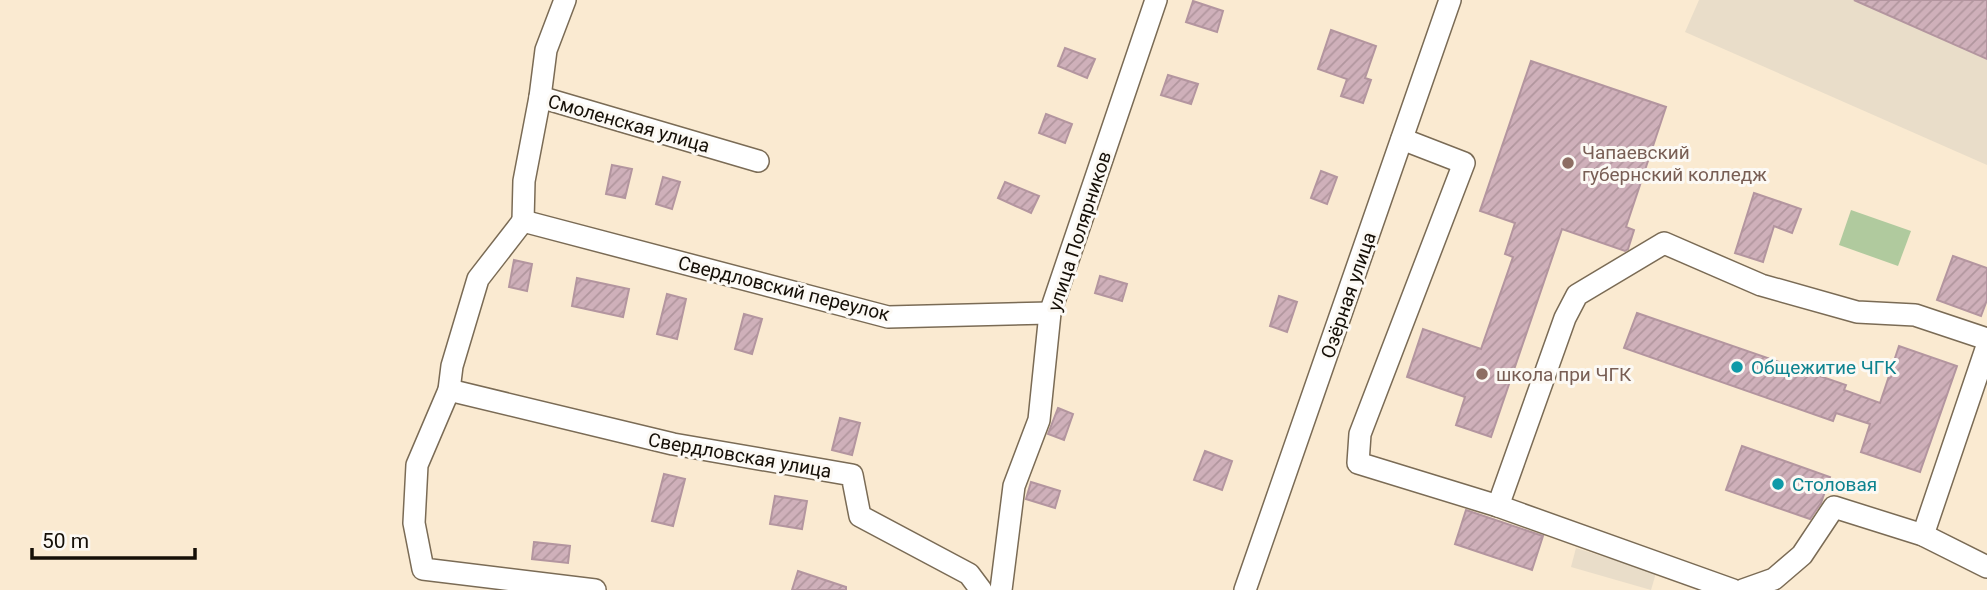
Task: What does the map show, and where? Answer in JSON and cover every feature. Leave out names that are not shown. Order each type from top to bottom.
[{"type":"street","points":[[540,97],[546,50],[565,0]]},
{"type":"street","name":"улица Полярников","points":[[1002,590],[1014,486],[1038,420],[1051,313],[1156,0]]},
{"type":"street","name":"Озёрная улица","points":[[1245,590],[1450,0]]},
{"type":"street","name":"Смоленская улица","points":[[523,221],[524,181],[540,97],[758,162]]},
{"type":"street","points":[[1402,139],[1464,163],[1360,434],[1358,463],[1498,506],[1733,590]]},
{"type":"street","points":[[523,221],[478,279],[452,366],[449,390],[417,465],[414,523],[423,569],[595,590]]},
{"type":"street","name":"Свердловский переулок","points":[[523,221],[888,317],[1051,313]]},
{"type":"street","points":[[1498,506],[1565,318],[1577,295],[1664,243],[1761,285],[1857,312],[1915,315],[1987,339]]},
{"type":"street","points":[[1923,535],[1987,346]]},
{"type":"street","name":"Свердловская улица","points":[[449,390],[673,444],[852,475],[860,516],[969,574],[981,590]]},
{"type":"street","points":[[1743,590],[1774,579],[1802,555],[1834,507],[1923,535],[1987,568]]},
{"type":"shaded area","points":[[1699,0],[1987,0],[1987,165],[1685,32]]},
{"type":"shaded area","points":[[1576,548],[1656,573],[1651,590],[1571,567]]},
{"type":"green space","points":[[1851,210],[1911,231],[1898,266],[1839,245]]},
{"type":"building","points":[[1854,0],[1987,0],[1987,59]]},
{"type":"building","points":[[1193,1],[1223,11],[1217,32],[1186,22]]},
{"type":"building","points":[[1331,30],[1376,46],[1365,78],[1371,80],[1363,103],[1341,96],[1347,79],[1318,69]]},
{"type":"building","points":[[1065,48],[1095,59],[1087,78],[1058,66]]},
{"type":"building","points":[[1531,61],[1666,107],[1626,227],[1634,230],[1628,249],[1625,251],[1562,229],[1491,437],[1456,425],[1465,397],[1407,377],[1423,329],[1481,349],[1513,257],[1505,254],[1515,223],[1480,211]]},
{"type":"building","points":[[1168,75],[1198,84],[1191,104],[1161,95]]},
{"type":"building","points":[[1046,114],[1072,124],[1065,143],[1039,133]]},
{"type":"building","points":[[612,165],[632,169],[625,198],[606,194]]},
{"type":"building","points":[[1321,171],[1337,177],[1327,204],[1311,198]]},
{"type":"building","points":[[663,177],[680,182],[672,209],[656,204]]},
{"type":"building","points":[[1005,182],[1039,196],[1031,213],[998,198]]},
{"type":"building","points":[[1754,193],[1801,209],[1792,233],[1774,226],[1763,262],[1735,253]]},
{"type":"building","points":[[1953,256],[1987,268],[1987,300],[1981,316],[1937,300]]},
{"type":"building","points":[[514,260],[532,264],[527,291],[509,287]]},
{"type":"building","points":[[1100,276],[1127,284],[1122,301],[1095,293]]},
{"type":"building","points":[[577,278],[629,289],[623,317],[572,306]]},
{"type":"building","points":[[667,294],[686,299],[677,339],[657,334]]},
{"type":"building","points":[[1279,296],[1297,302],[1287,332],[1270,326]]},
{"type":"building","points":[[1637,313],[1846,385],[1844,390],[1880,403],[1899,346],[1957,366],[1920,472],[1861,452],[1870,424],[1836,413],[1833,421],[1624,348]]},
{"type":"building","points":[[744,314],[762,319],[752,354],[735,349]]},
{"type":"building","points":[[1058,408],[1073,414],[1064,440],[1048,434]]},
{"type":"building","points":[[840,418],[860,423],[852,455],[832,450]]},
{"type":"building","name":"Столовая","points":[[1742,446],[1830,477],[1821,503],[1810,519],[1726,490]]},
{"type":"building","points":[[1205,451],[1232,461],[1222,490],[1194,480]]},
{"type":"building","points":[[664,474],[685,479],[673,526],[652,521]]},
{"type":"building","points":[[1031,482],[1060,491],[1055,508],[1026,499]]},
{"type":"building","points":[[775,496],[807,501],[802,529],[770,524]]},
{"type":"building","points":[[1466,510],[1543,536],[1532,570],[1455,544]]},
{"type":"building","points":[[534,542],[570,546],[568,563],[532,559]]},
{"type":"building","points":[[798,571],[846,587],[846,590],[792,590]]},
{"type":"place","name":"Чапаевский губернский колледж","points":[[1568,163]]},
{"type":"place","name":"Общежитие ЧГК","points":[[1737,367]]},
{"type":"place","name":"школа при ЧГК","points":[[1482,374]]},
{"type":"place","name":"Столовая","points":[[1778,484]]}]
